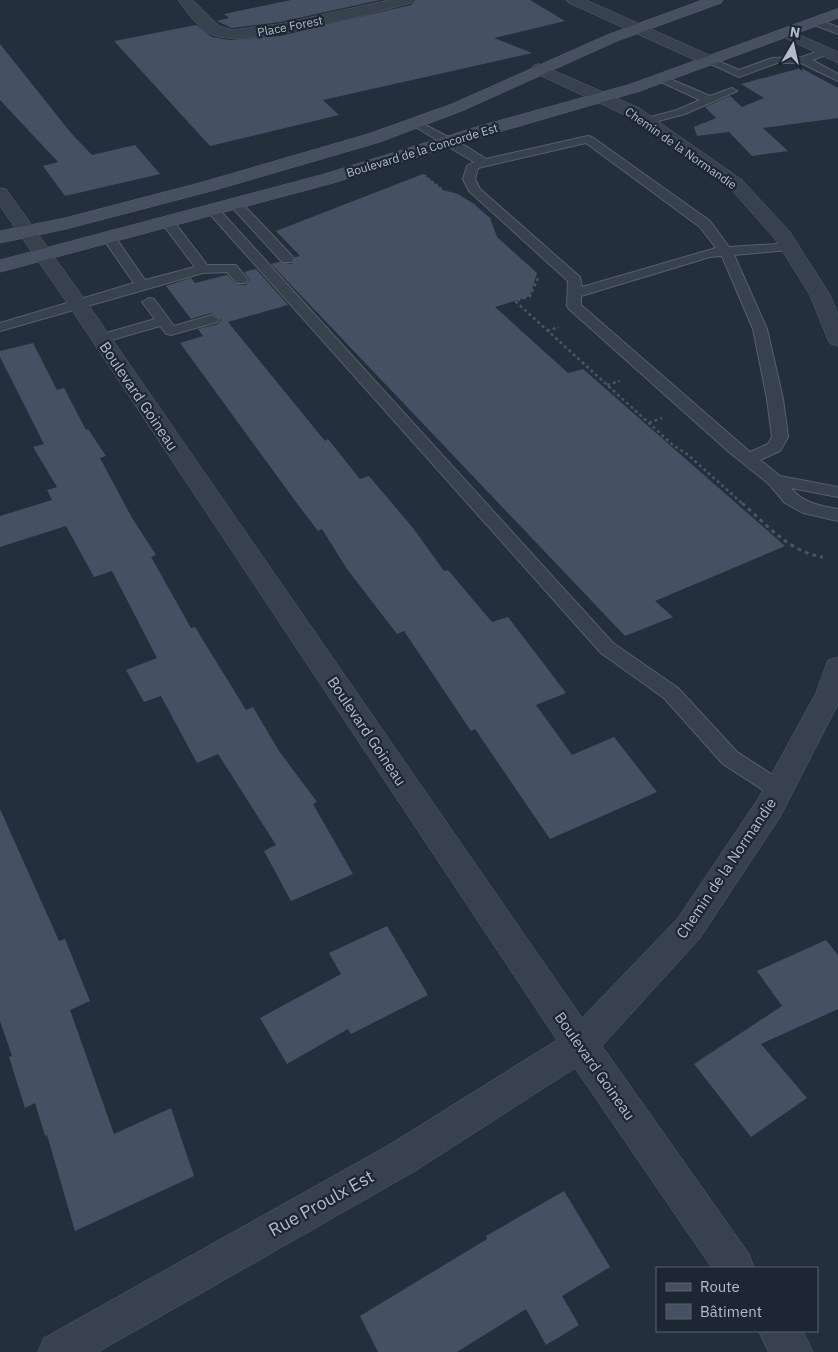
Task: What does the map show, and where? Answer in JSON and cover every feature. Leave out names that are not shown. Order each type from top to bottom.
[{"type":"street","name":"Place Forest","points":[[185,0],[217,32],[235,36],[289,27],[406,0]]},
{"type":"street","points":[[574,0],[712,62]]},
{"type":"street","name":"Boulevard de la Concorde Est","points":[[0,237],[66,223],[269,170],[416,122],[458,107],[538,69],[637,28],[716,0]]},
{"type":"street","name":"Boulevard de la Concorde Est","points":[[0,266],[236,204],[663,79],[838,13]]},
{"type":"street","points":[[786,33],[832,55]]},
{"type":"street","name":"Chemin de la Normandie","points":[[538,69],[603,97],[647,122],[736,184],[789,246],[820,295],[838,340]]},
{"type":"street","name":"Boulevard Goineau","points":[[1,197],[78,304],[580,1045],[734,1267]]},
{"type":"street","name":"Chemin de la Normandie","points":[[580,1045],[689,928],[769,808],[830,693],[838,666]]},
{"type":"street","name":"Rue Proulx Est","points":[[58,1352],[402,1158],[580,1045]]},
{"type":"street","points":[[780,1332],[793,1352]]},
{"type":"lane","points":[[816,22],[838,31]]},
{"type":"lane","points":[[712,62],[739,74],[776,60],[803,60],[832,55]]},
{"type":"lane","points":[[803,60],[838,78]]},
{"type":"lane","points":[[663,79],[709,100]]},
{"type":"lane","points":[[647,122],[732,91]]},
{"type":"lane","points":[[416,122],[482,162]]},
{"type":"lane","points":[[749,459],[774,447],[780,437],[780,428],[760,329],[725,251],[705,224],[588,139],[506,160],[482,162],[471,169],[468,179],[472,187],[575,280],[574,306],[749,459],[775,480],[790,499],[800,505],[838,515]]},
{"type":"lane","points":[[236,204],[287,259]]},
{"type":"lane","points":[[213,210],[607,648],[671,693],[730,758],[778,790]]},
{"type":"lane","points":[[166,222],[203,269]]},
{"type":"lane","points":[[108,237],[142,285]]},
{"type":"lane","points":[[574,294],[693,258],[725,251],[789,246]]},
{"type":"lane","points":[[0,327],[203,269],[231,268],[240,280]]},
{"type":"lane","points":[[149,302],[171,331],[212,319]]},
{"type":"lane","points":[[101,339],[163,321]]},
{"type":"lane","points":[[775,480],[838,492]]},
{"type":"path","points":[[418,170],[443,190]]},
{"type":"path","points":[[541,272],[530,296],[514,301],[673,445],[687,454],[783,541],[798,550],[823,557]]},
{"type":"building","points":[[291,0],[380,0],[280,22],[232,28],[217,21],[229,18],[224,14]]},
{"type":"building","points":[[415,0],[530,0],[565,21],[494,38],[532,53],[323,100],[339,115],[210,146],[114,41],[196,25],[212,37],[229,40],[280,36],[411,5]]},
{"type":"building","points":[[0,44],[71,133],[92,155],[135,145],[160,174],[65,196],[43,166],[58,162],[0,100]]},
{"type":"building","points":[[801,68],[838,88],[838,118],[763,128],[788,151],[752,156],[729,132],[697,136],[694,127],[716,118],[705,107],[730,96],[742,107],[764,98],[741,84]]},
{"type":"building","points":[[423,174],[443,190],[458,194],[474,204],[490,218],[497,237],[537,273],[530,296],[495,307],[568,373],[583,369],[785,546],[655,601],[673,617],[625,636],[271,264],[279,262],[292,264],[295,257],[300,256],[276,231]]},
{"type":"building","points":[[256,269],[288,305],[228,322],[325,441],[328,439],[360,479],[369,476],[413,528],[444,571],[448,570],[492,622],[508,617],[566,693],[536,705],[572,755],[614,737],[657,792],[550,839],[475,729],[471,731],[404,631],[397,634],[347,569],[322,529],[318,531],[180,343],[203,336],[198,329],[218,324],[221,319],[211,313],[191,319],[166,286],[191,278],[195,283],[227,275],[235,284],[246,285],[250,280],[244,272]]},
{"type":"building","points":[[33,343],[57,390],[64,388],[86,430],[88,429],[106,456],[100,458],[132,518],[156,555],[151,557],[191,628],[195,627],[246,710],[253,707],[279,751],[317,802],[313,804],[353,874],[291,901],[264,851],[276,845],[218,754],[197,763],[161,696],[144,702],[126,670],[157,658],[112,571],[94,577],[66,526],[0,547],[0,516],[52,500],[47,490],[57,487],[33,447],[44,444],[0,357],[0,351]]},
{"type":"building","points":[[0,809],[59,941],[65,939],[90,1001],[70,1010],[114,1134],[171,1108],[194,1176],[75,1231],[47,1135],[45,1136],[35,1103],[25,1108],[9,1057],[12,1056],[0,1021]]},
{"type":"building","points":[[387,926],[428,995],[351,1034],[348,1029],[287,1064],[260,1018],[341,974],[329,953]]},
{"type":"building","points":[[826,940],[838,955],[838,1009],[761,1044],[807,1098],[751,1137],[694,1064],[782,1006],[757,971]]},
{"type":"building","points":[[564,1191],[610,1267],[562,1296],[579,1325],[546,1345],[526,1309],[457,1352],[378,1352],[360,1316],[487,1239],[486,1236]]}]
